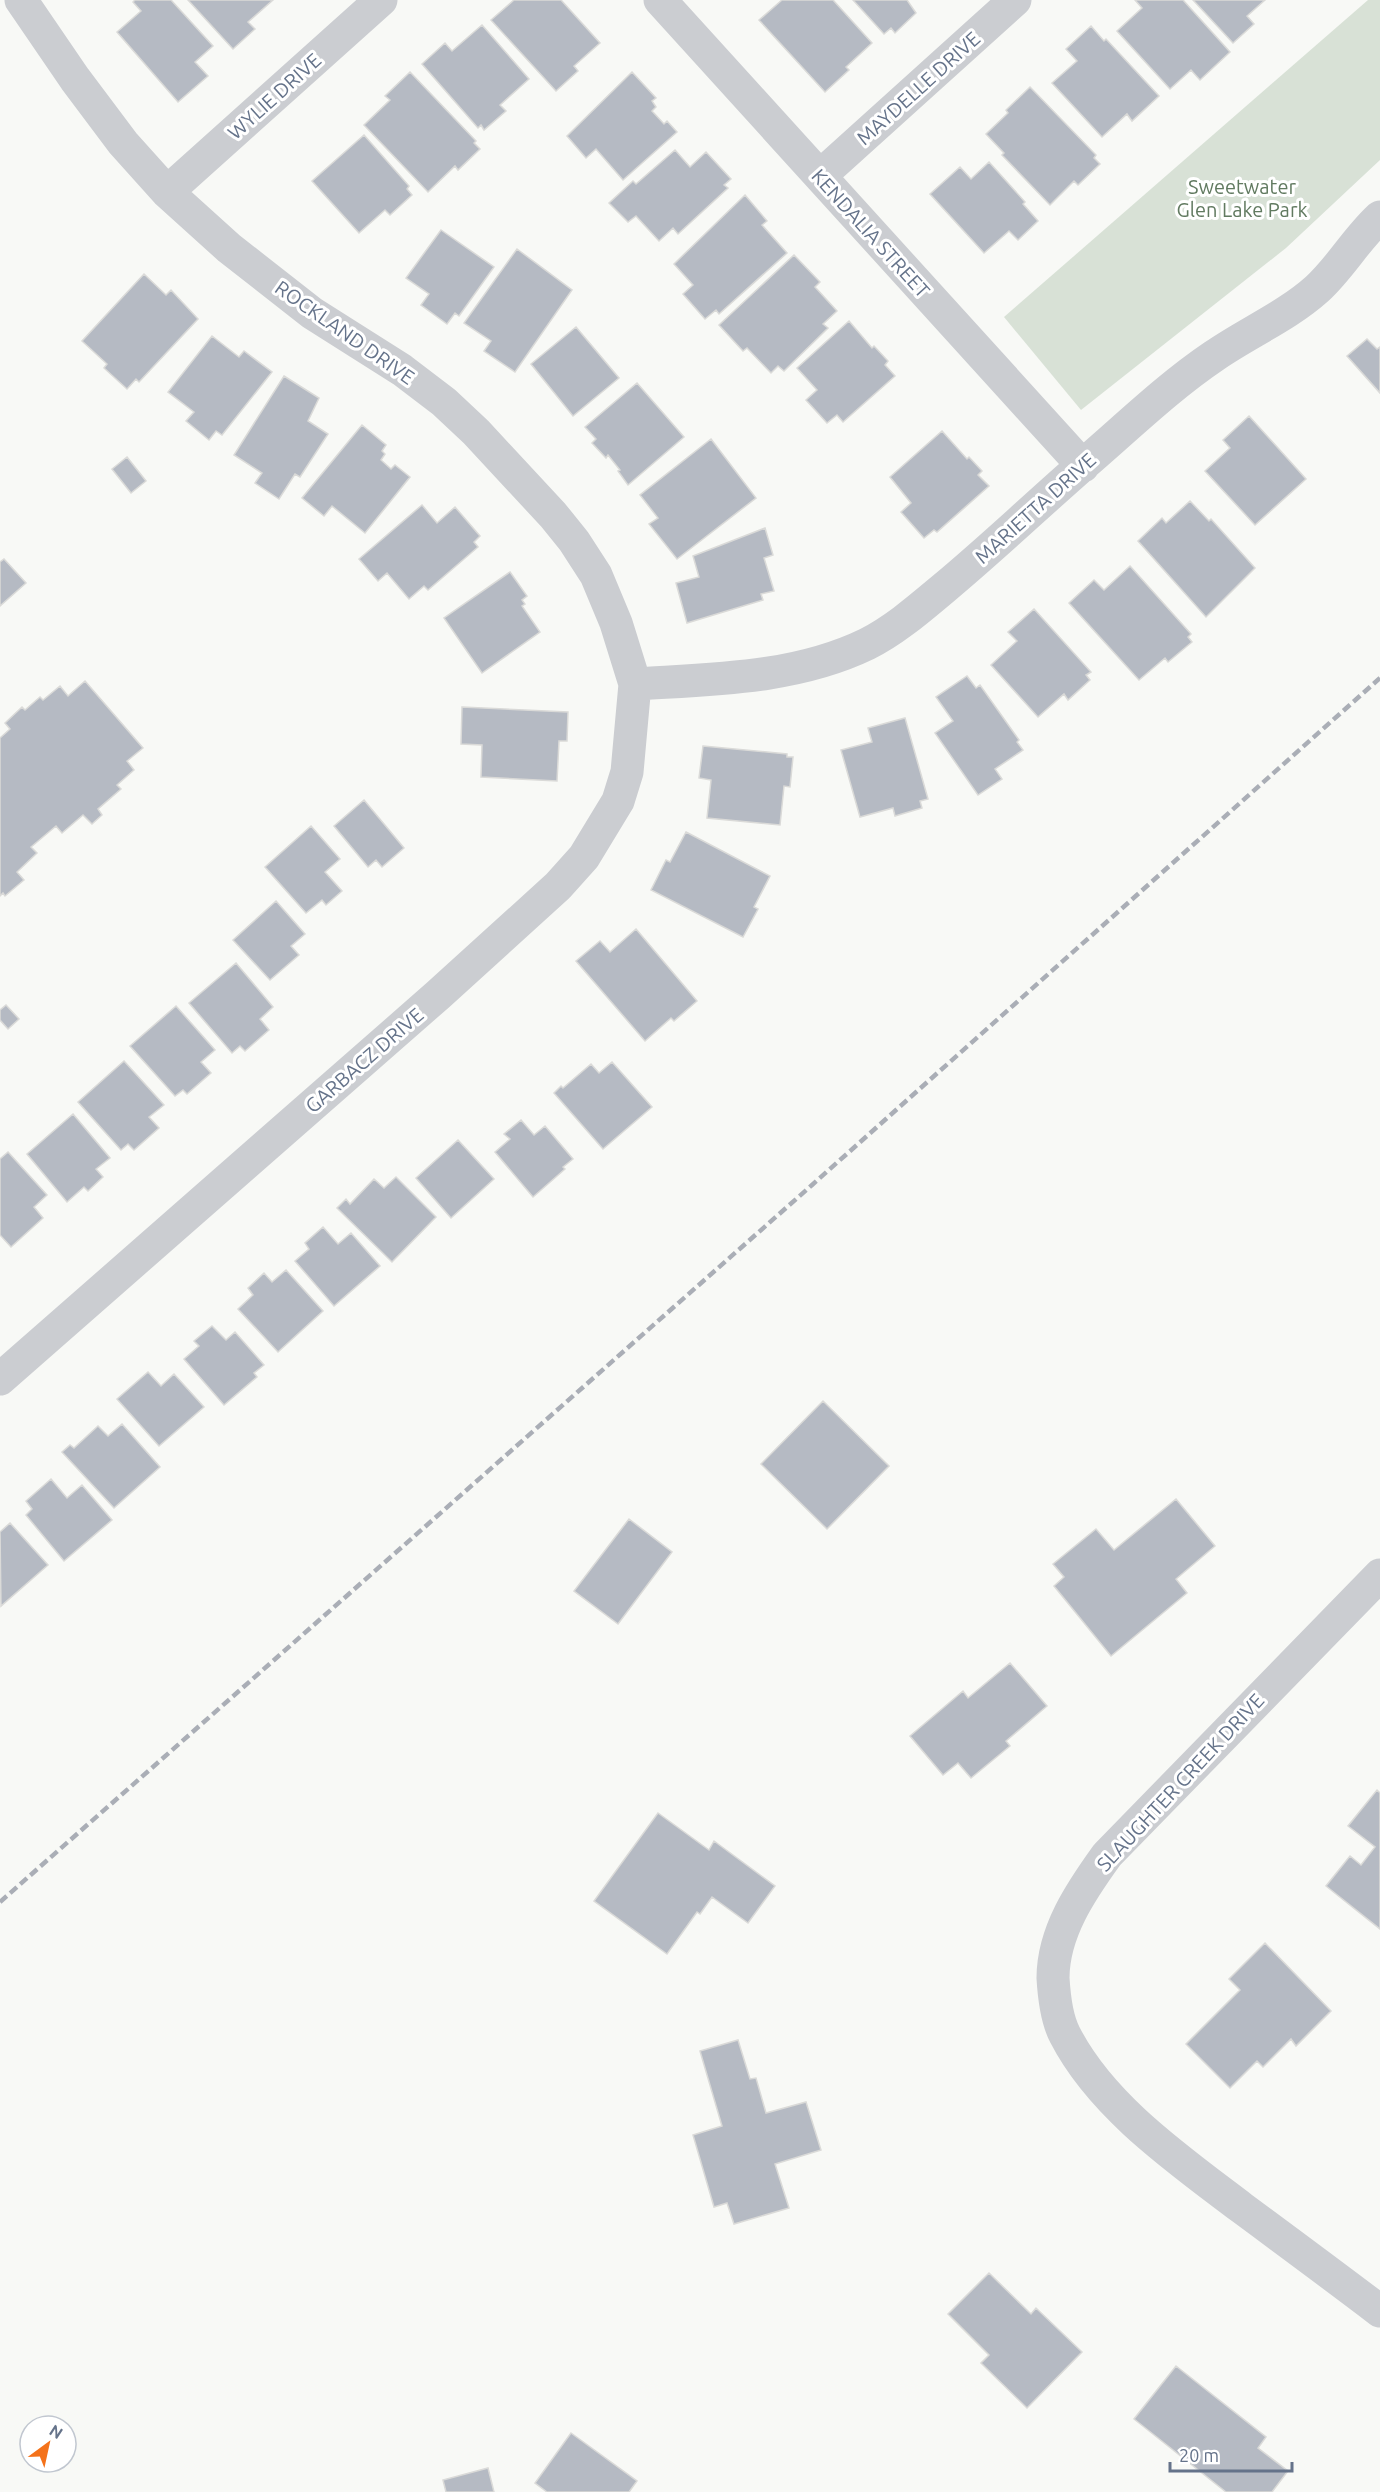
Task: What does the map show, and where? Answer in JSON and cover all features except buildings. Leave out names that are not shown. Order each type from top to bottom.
[{"type":"street","name":"ROCKLAND DRIVE","points":[[21,0],[123,143],[167,192],[230,248],[290,296],[402,370],[444,402],[476,432],[553,515],[596,574],[616,623],[635,684]]},
{"type":"street","name":"WYLIE DRIVE","points":[[167,192],[381,0]]},
{"type":"street","name":"KENDALIA STREET","points":[[660,0],[1083,466]]},
{"type":"street","name":"MAYDELLE DRIVE","points":[[820,176],[1015,0]]},
{"type":"street","name":"MARIETTA DRIVE","points":[[635,684],[744,676],[785,670],[834,657],[868,644],[917,610],[987,552],[1083,466],[1211,358],[1316,290],[1338,267],[1359,238],[1380,218]]},
{"type":"street","name":"GARBACZ DRIVE","points":[[0,1378],[558,886],[584,857],[618,801],[627,772],[635,684]]},
{"type":"street","name":"SLAUGHTER CREEK DRIVE","points":[[1380,1575],[1107,1855],[1081,1891],[1068,1919],[1058,1946],[1053,1977],[1056,2005],[1064,2034],[1088,2072],[1114,2102],[1187,2167],[1380,2311]]},
{"type":"green space","name":"Sweetwater Glen Lake Park","points":[[1368,0],[1380,0],[1380,160],[1286,248],[1081,410],[1004,317]]},
{"type":"railway","points":[[0,1902],[812,1185],[1380,678]]}]
